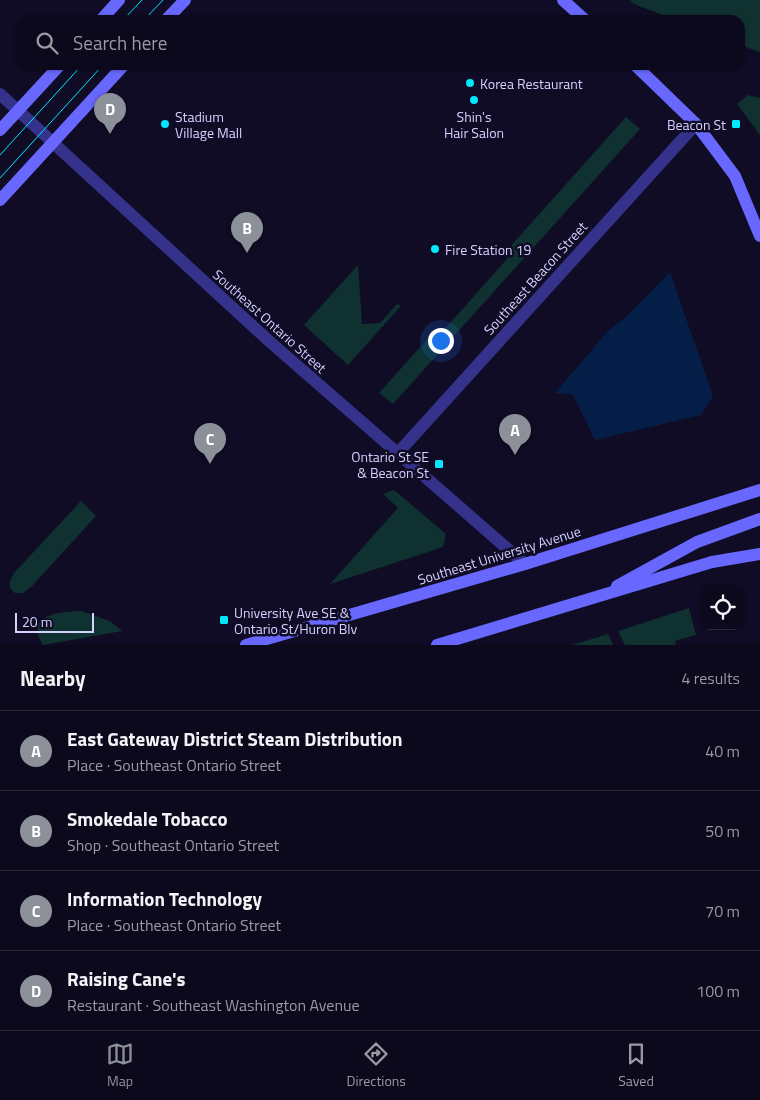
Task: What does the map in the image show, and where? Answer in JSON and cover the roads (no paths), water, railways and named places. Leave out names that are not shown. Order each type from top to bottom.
[{"type":"main road","points":[[105,15],[119,0]]},
{"type":"main road","points":[[171,15],[185,0]]},
{"type":"main road","points":[[563,0],[580,15]]},
{"type":"main road","points":[[0,130],[55,70]]},
{"type":"main road","points":[[0,200],[119,70]]},
{"type":"main road","points":[[640,70],[696,124],[735,176],[760,236]]},
{"type":"main road","name":"Southeast University Avenue","points":[[246,645],[525,564],[760,490]]},
{"type":"main road","points":[[593,600],[697,542],[760,519]]},
{"type":"main road","points":[[437,645],[593,600],[712,562],[760,554]]},
{"type":"street","name":"Southeast Ontario Street","points":[[0,94],[54,141],[182,262],[397,454],[525,564]]},
{"type":"street","name":"Southeast Beacon Street","points":[[397,454],[696,124]]},
{"type":"water","points":[[670,272],[713,396],[701,415],[595,440],[573,395],[555,393],[607,332],[628,315]]},
{"type":"tram line","points":[[128,15],[142,0]]},
{"type":"tram line","points":[[149,15],[163,0]]},
{"type":"tram line","points":[[0,155],[77,70]]},
{"type":"tram line","points":[[0,178],[98,70]]},
{"type":"place","name":"Korea Restaurant","points":[[470,83]]},
{"type":"place","name":"Shin's Hair Salon","points":[[474,100]]},
{"type":"place","name":"Stadium Village Mall","points":[[165,124]]},
{"type":"place","name":"Beacon St","points":[[736,124]]},
{"type":"place","name":"Raising Cane's","points":[[110,134]]},
{"type":"place","name":"Fire Station 19","points":[[435,249]]},
{"type":"place","name":"Smokedale Tobacco","points":[[247,253]]},
{"type":"place","name":"East Gateway District Steam Distribution","points":[[515,455]]},
{"type":"place","name":"Information Technology","points":[[210,464]]},
{"type":"place","name":"Ontario St SE & Beacon St","points":[[439,464]]},
{"type":"place","name":"University Ave SE & Ontario St/Huron Blv","points":[[224,620]]}]
